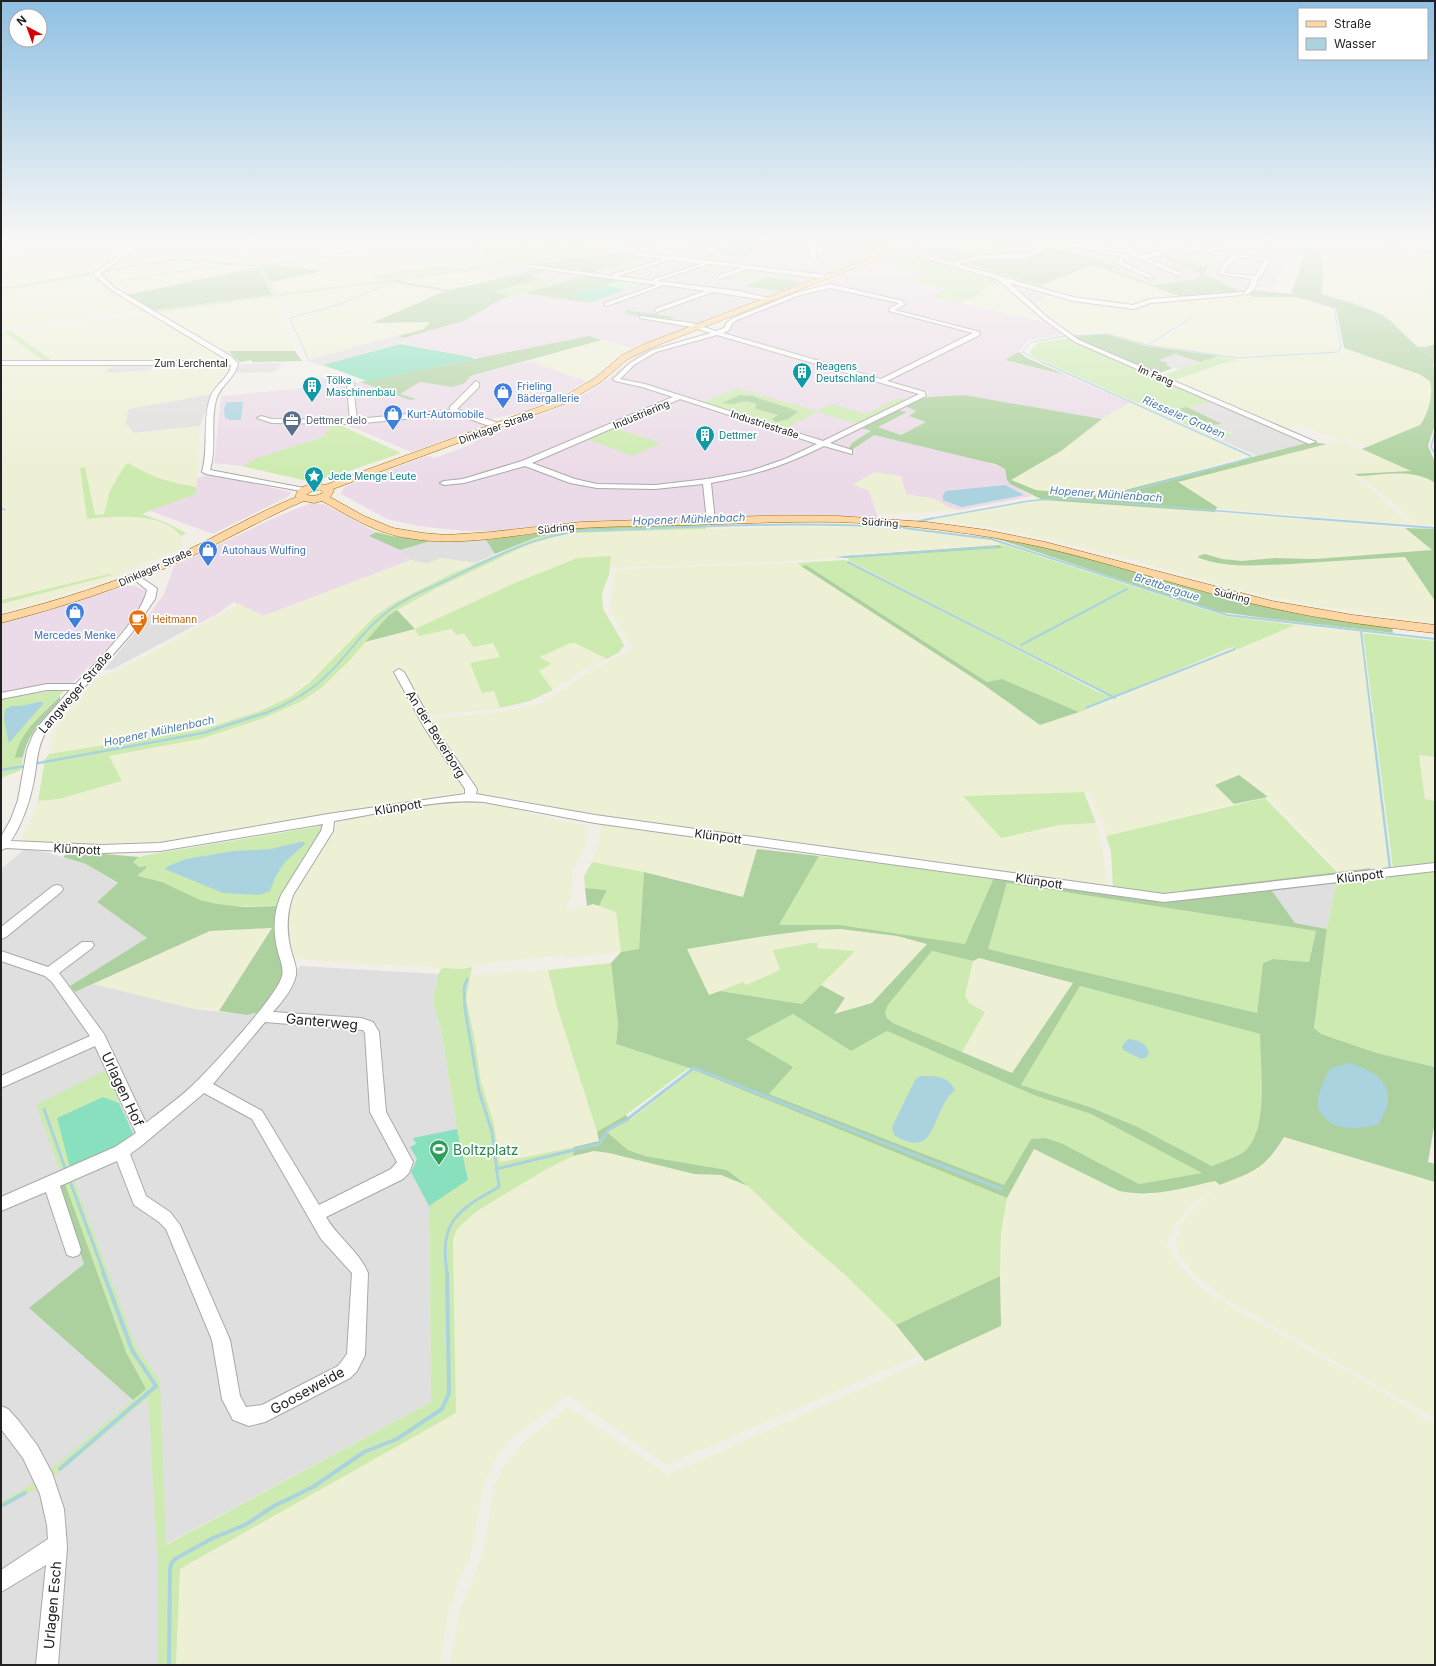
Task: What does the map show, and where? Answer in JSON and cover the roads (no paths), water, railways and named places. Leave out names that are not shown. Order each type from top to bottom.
[{"type":"main road","name":"Dinklager Straße","points":[[1,620],[74,599],[136,577],[178,558],[303,494],[314,499],[324,493],[561,402],[598,380],[625,357],[650,345],[723,318]]},
{"type":"main road","name":"Südring","points":[[324,493],[363,520],[401,533],[431,537],[480,537],[583,525],[711,521],[828,519],[922,525],[995,535],[1074,552],[1207,589],[1273,605],[1357,620],[1435,629]]},
{"type":"street","points":[[163,318],[229,357],[235,363]]},
{"type":"street","points":[[525,464],[573,481],[597,486],[655,487],[707,481],[765,469],[788,461],[922,396],[924,393],[883,380],[717,334],[692,325],[642,318]]},
{"type":"street","points":[[717,334],[727,329],[731,321],[736,318]]},
{"type":"street","points":[[883,380],[976,335],[977,332],[919,318]]},
{"type":"street","name":"Im Fang","points":[[1045,318],[1077,341],[1312,442]]},
{"type":"street","name":"Industriering","points":[[680,397],[643,384],[619,381],[616,379],[637,360],[654,351],[678,343],[717,334]]},
{"type":"street","name":"Zum Lerchental","points":[[1,363],[235,363],[232,372],[213,398],[210,424],[211,459],[206,472],[303,494]]},
{"type":"street","points":[[454,412],[453,409],[476,387],[476,383]]},
{"type":"street","points":[[352,384],[350,386],[354,422]]},
{"type":"street","name":"Industriering","points":[[444,483],[464,481],[525,464],[680,397]]},
{"type":"street","name":"Industriestraße","points":[[680,397],[826,443],[848,452]]},
{"type":"street","points":[[261,418],[272,421],[354,422],[454,412],[498,426]]},
{"type":"street","points":[[707,481],[711,521]]},
{"type":"street","name":"Langweger Straße","points":[[2,845],[19,815],[25,797],[30,765],[37,736],[78,686],[130,629],[152,598],[152,589],[136,577]]},
{"type":"street","name":"An der Beverborg","points":[[399,672],[429,727],[471,789],[470,797]]},
{"type":"street","points":[[1,696],[47,687],[78,686]]},
{"type":"street","name":"Klünpott","points":[[2,845],[101,851],[132,850],[160,847],[434,801],[470,797],[498,800],[548,812],[595,819],[1164,898],[1435,867]]},
{"type":"street","points":[[144,1134],[203,1086],[262,1017],[285,984],[289,974],[280,933],[280,918],[283,906],[287,895],[327,831],[329,824],[328,818]]},
{"type":"street","points":[[1,934],[57,889]]},
{"type":"street","points":[[50,973],[86,945]]},
{"type":"street","name":"Urlagen Hof","points":[[1,956],[50,973],[57,979],[98,1038],[144,1134],[121,1152],[1,1204]]},
{"type":"street","name":"Ganterweg","points":[[262,1017],[361,1023],[368,1026],[372,1032],[378,1112],[405,1162],[403,1168],[397,1174],[315,1215]]},
{"type":"street","name":"Urlagen Hof","points":[[1,1082],[23,1074],[98,1038]]},
{"type":"street","name":"Gooseweide","points":[[121,1152],[140,1200],[144,1205],[165,1216],[172,1225],[221,1340],[231,1399],[240,1414],[249,1417],[265,1413],[344,1372],[351,1365],[356,1355],[360,1273],[357,1266],[327,1234],[257,1116],[203,1086]]},
{"type":"street","points":[[51,1182],[73,1250]]},
{"type":"street","name":"Urlagen Esch","points":[[1,1415],[28,1446],[46,1482],[57,1524],[57,1546],[47,1665]]},
{"type":"street","name":"Urlagen Esch","points":[[1,1582],[57,1546]]},
{"type":"water","points":[[243,402],[241,420],[229,420],[225,418],[224,409],[226,403]]},
{"type":"water","points":[[1005,485],[1024,495],[961,507],[943,500],[943,495],[946,491]]},
{"type":"water","points":[[43,702],[43,704],[9,743],[4,720],[5,709],[12,706]]},
{"type":"water","points":[[304,842],[305,844],[285,862],[276,876],[270,891],[259,895],[223,893],[165,869],[168,866],[186,859],[234,851],[270,849]]},
{"type":"water","points":[[1128,1039],[1139,1041],[1144,1044],[1149,1053],[1147,1057],[1141,1059],[1123,1050],[1122,1046]]},
{"type":"water","points":[[1350,1063],[1362,1067],[1380,1078],[1385,1085],[1388,1093],[1388,1103],[1385,1113],[1378,1125],[1355,1128],[1340,1127],[1327,1120],[1318,1107],[1320,1091],[1330,1068]]},
{"type":"water","points":[[920,1076],[940,1077],[948,1081],[955,1090],[947,1099],[932,1131],[926,1138],[919,1142],[908,1142],[894,1135],[892,1127],[915,1080]]},
{"type":"waterway","points":[[291,318],[308,359]]},
{"type":"waterway","points":[[1149,344],[1192,318]]},
{"type":"waterway","name":"Riesseler Graben","points":[[1073,336],[1107,334],[1147,345],[1238,358],[1338,352],[1341,347],[1336,318]]},
{"type":"waterway","points":[[1383,318],[1394,325],[1420,349],[1435,359]]},
{"type":"waterway","name":"Riesseler Graben","points":[[1042,362],[1022,352],[1032,342],[1065,336]]},
{"type":"waterway","points":[[1435,361],[1435,366]]},
{"type":"waterway","name":"Riesseler Graben","points":[[1042,362],[1251,456],[1250,458],[1113,496]]},
{"type":"waterway","points":[[1435,431],[1431,447],[1435,454]]},
{"type":"waterway","name":"Hopener Mühlenbach","points":[[929,519],[1029,501],[1061,498],[1317,519]]},
{"type":"waterway","points":[[1,508],[5,510]]},
{"type":"waterway","name":"Hopener Mühlenbach","points":[[916,522],[933,518]]},
{"type":"waterway","name":"Hopener Mühlenbach","points":[[1305,518],[1435,528]]},
{"type":"waterway","name":"Hopener Mühlenbach","points":[[263,714],[297,698],[313,687],[341,661],[373,624],[388,611],[412,596],[511,550],[545,538],[580,531],[779,525],[899,528],[907,525]]},
{"type":"waterway","name":"Brettbergaue","points":[[904,528],[991,539],[1227,615],[1435,639]]},
{"type":"waterway","points":[[843,557],[996,547]]},
{"type":"waterway","points":[[848,562],[1113,697]]},
{"type":"waterway","points":[[1021,645],[1127,589]]},
{"type":"waterway","points":[[1361,631],[1371,714]]},
{"type":"waterway","points":[[1113,697],[1235,649]]},
{"type":"waterway","points":[[1086,708],[1113,697]]},
{"type":"waterway","name":"Hopener Mühlenbach","points":[[33,764],[203,733],[265,713]]},
{"type":"waterway","points":[[1371,713],[1390,868]]},
{"type":"waterway","name":"Hopener Mühlenbach","points":[[1,770],[26,766]]},
{"type":"waterway","points":[[467,979],[464,988],[465,1009],[479,1091],[492,1132],[497,1169]]},
{"type":"waterway","points":[[497,1169],[599,1144],[609,1129],[625,1121],[694,1068],[1001,1189]]},
{"type":"waterway","points":[[44,1109],[65,1168]]},
{"type":"waterway","points":[[447,1273],[445,1256],[446,1241],[449,1229],[454,1220],[462,1211],[484,1195],[499,1187],[497,1169]]},
{"type":"waterway","points":[[71,1184],[104,1273]]},
{"type":"waterway","points":[[60,1469],[156,1386],[132,1350],[103,1272]]},
{"type":"waterway","points":[[169,1665],[170,1570],[171,1564],[175,1559],[213,1538],[245,1525],[274,1506],[313,1487],[364,1452],[397,1439],[442,1409],[449,1393],[447,1272]]},
{"type":"waterway","points":[[1,1506],[25,1493]]},
{"type":"place","name":"Reagens Deutschland","points":[[802,389]]},
{"type":"place","name":"Tölke Maschinenbau","points":[[312,403]]},
{"type":"place","name":"Frieling Bädergallerie","points":[[503,409]]},
{"type":"place","name":"Kurt-Automobile","points":[[393,431]]},
{"type":"place","name":"Dettmer delo","points":[[292,437]]},
{"type":"place","name":"Dettmer","points":[[705,452]]},
{"type":"place","name":"Jede Menge Leute","points":[[314,493]]},
{"type":"place","name":"Autohaus Wulfing","points":[[208,567]]},
{"type":"place","name":"Mercedes Menke","points":[[75,629]]},
{"type":"place","name":"Heitmann","points":[[138,636]]},
{"type":"place","name":"Boltzplatz","points":[[439,1166]]}]
